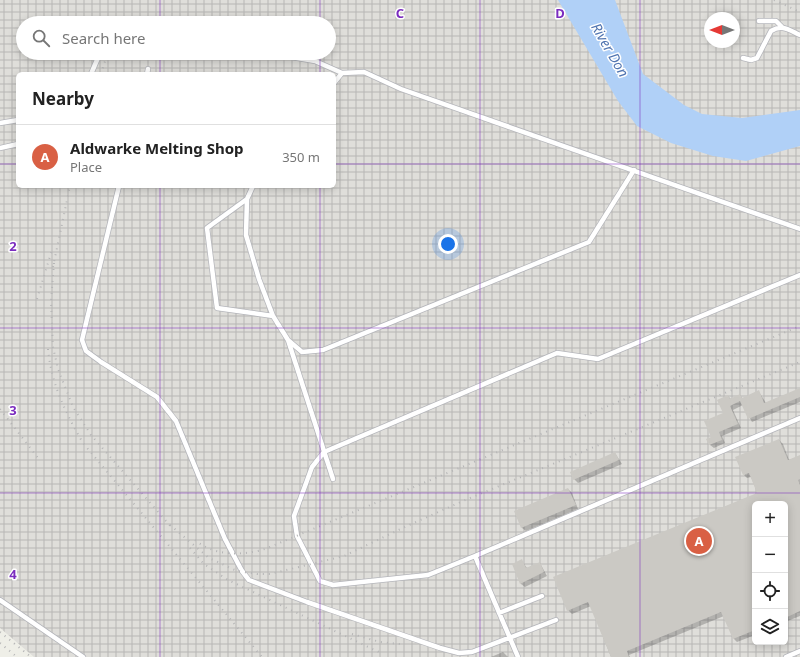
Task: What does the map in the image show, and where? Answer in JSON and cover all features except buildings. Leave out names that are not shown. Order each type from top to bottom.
[{"type":"lane","points":[[759,21],[776,21],[782,27],[800,35]]},
{"type":"lane","points":[[743,58],[751,60],[757,58],[771,31],[782,27]]},
{"type":"lane","points":[[92,72],[97,60]]},
{"type":"lane","points":[[305,60],[316,62],[342,74],[364,72],[401,89],[800,229]]},
{"type":"lane","points":[[336,81],[342,74]]},
{"type":"lane","points":[[0,123],[16,120]]},
{"type":"lane","points":[[0,148],[16,144]]},
{"type":"lane","points":[[252,188],[247,199],[246,235],[259,279],[272,316],[288,340],[302,352],[323,350],[588,242],[634,170]]},
{"type":"lane","points":[[119,188],[82,340],[86,351],[157,397],[176,420],[225,539],[245,576],[249,580],[307,602],[440,648],[459,653],[472,652],[556,620]]},
{"type":"lane","points":[[247,199],[207,228],[217,308],[272,316]]},
{"type":"lane","points":[[800,275],[598,359],[557,353],[324,452],[312,467],[294,516],[297,536],[320,581],[333,585],[428,575],[800,418]]},
{"type":"lane","points":[[288,340],[332,479]]},
{"type":"lane","points":[[475,556],[518,657]]},
{"type":"lane","points":[[499,614],[542,596]]},
{"type":"lane","points":[[0,600],[83,657]]},
{"type":"lane","points":[[786,657],[800,651]]},
{"type":"shaded area","points":[[0,0],[800,0],[800,657],[34,657],[0,628]]},
{"type":"water","name":"River Don","points":[[558,0],[615,0],[643,74],[684,105],[702,114],[742,118],[800,110],[800,146],[746,161],[713,156],[671,143],[637,126],[618,101]]},
{"type":"railway","points":[[774,0],[800,12]]},
{"type":"railway","points":[[102,72],[105,60]]},
{"type":"railway","points":[[53,267],[70,188]]},
{"type":"railway","points":[[37,299],[52,250]]},
{"type":"railway","points":[[54,263],[51,301],[53,347],[58,369],[73,407],[91,435],[173,529]]},
{"type":"railway","points":[[195,540],[219,552],[247,553],[265,549],[800,326]]},
{"type":"railway","points":[[48,349],[52,374],[60,398],[83,443],[262,657]]},
{"type":"railway","points":[[170,525],[209,558],[237,571],[270,574],[344,556],[463,501],[800,362]]},
{"type":"railway","points":[[0,409],[38,458]]},
{"type":"railway","points":[[190,548],[204,564],[228,580],[383,654]]},
{"type":"railway","points":[[0,632],[31,657]]},
{"type":"railway","points":[[352,634],[380,642],[400,644]]},
{"type":"railway","points":[[0,643],[17,657]]},
{"type":"place","name":"Aldwarke Melting Shop","points":[[699,541]]}]
